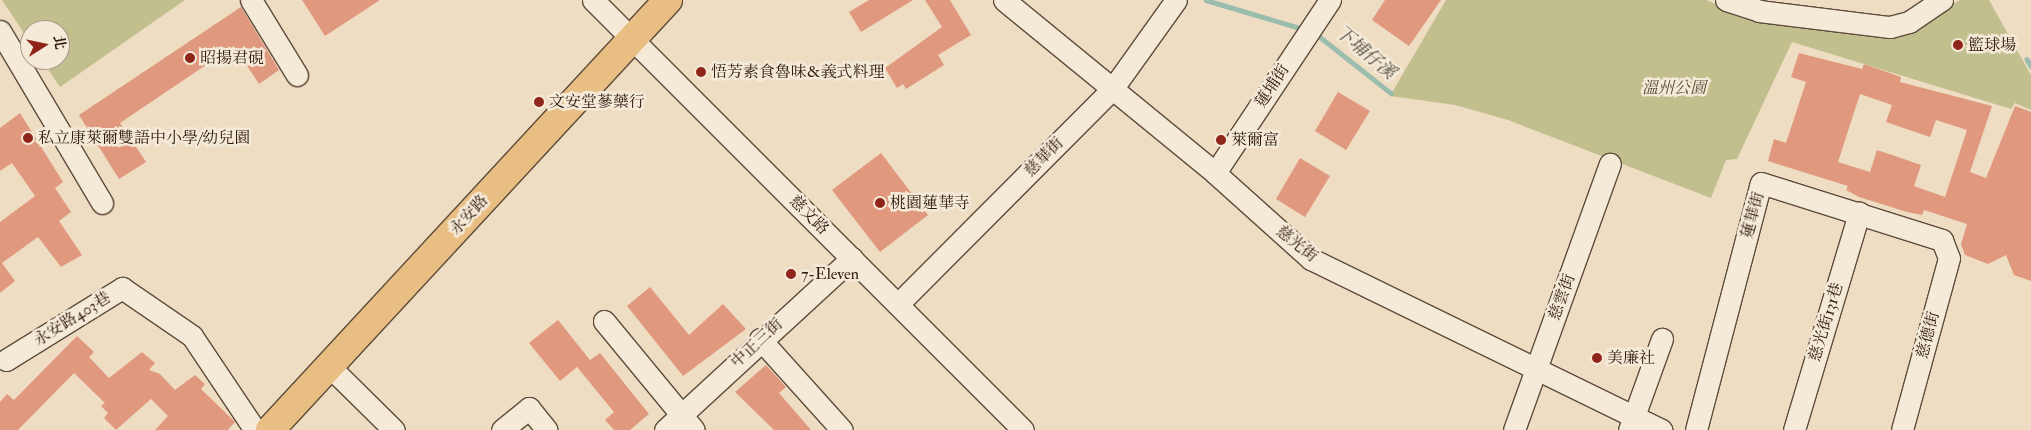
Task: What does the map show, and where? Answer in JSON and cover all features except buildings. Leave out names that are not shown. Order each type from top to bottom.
[{"type":"main road","name":"永安路","points":[[270,430],[668,0]]},
{"type":"street","points":[[251,0],[297,75]]},
{"type":"street","name":"慈文路","points":[[593,0],[899,303],[1024,430]]},
{"type":"street","name":"慈光街","points":[[1004,0],[1215,173],[1311,259],[1536,367],[1632,422],[1662,430]]},
{"type":"street","name":"慈華街","points":[[899,303],[1113,88],[1176,0]]},
{"type":"street","name":"蓮埔街","points":[[1215,173],[1330,0]]},
{"type":"street","points":[[1726,0],[1758,11],[1890,27],[1909,22],[1942,0]]},
{"type":"street","points":[[0,31],[102,203]]},
{"type":"street","name":"慈雲街","points":[[1514,430],[1610,164]]},
{"type":"street","name":"蓮華街","points":[[1696,430],[1761,183],[1942,240]]},
{"type":"street","name":"慈光街131巷","points":[[1794,430],[1859,213]]},
{"type":"street","name":"慈德街","points":[[1902,430],[1949,258],[1942,240]]},
{"type":"street","name":"中正三街","points":[[665,430],[688,422],[760,338],[852,258]]},
{"type":"street","name":"永安路403巷","points":[[6,360],[122,288],[192,336],[255,430]]},
{"type":"street","points":[[604,321],[688,422]]},
{"type":"street","points":[[760,338],[842,430]]},
{"type":"street","points":[[1632,422],[1662,339]]},
{"type":"street","points":[[329,366],[394,430]]},
{"type":"street","points":[[502,430],[529,408],[547,430]]},
{"type":"green space","points":[[2,0],[185,0],[60,87],[49,70],[70,70],[70,20],[20,20],[20,27]]},
{"type":"green space","name":"溫州公園","points":[[1446,0],[1706,0],[1756,21],[1883,36],[1911,30],[1960,0],[1989,0],[2031,75],[2031,110],[2015,103],[2011,109],[1792,42],[1737,159],[1726,160],[1711,198],[1508,120],[1455,105],[1390,96]]},
{"type":"waterway","name":"下埔仔溪","points":[[1206,0],[1303,29]]},
{"type":"waterway","name":"下埔仔溪","points":[[1315,33],[1391,93]]},
{"type":"waterway","name":"下埔仔溪","points":[[2027,59],[2031,66]]},
{"type":"place","name":"籃球場","points":[[1958,45]]},
{"type":"place","name":"昭揚君硯","points":[[190,58]]},
{"type":"place","name":"悟芳素食魯味&義式料理","points":[[701,72]]},
{"type":"place","name":"文安堂蔘藥行","points":[[539,102]]},
{"type":"place","name":"私立康萊爾雙語中小學/幼兒園","points":[[28,138]]},
{"type":"place","name":"萊爾富","points":[[1221,140]]},
{"type":"place","name":"桃園蓮華寺","points":[[880,203]]},
{"type":"place","name":"7-Eleven","points":[[791,274]]},
{"type":"place","name":"美廉社","points":[[1597,358]]}]
